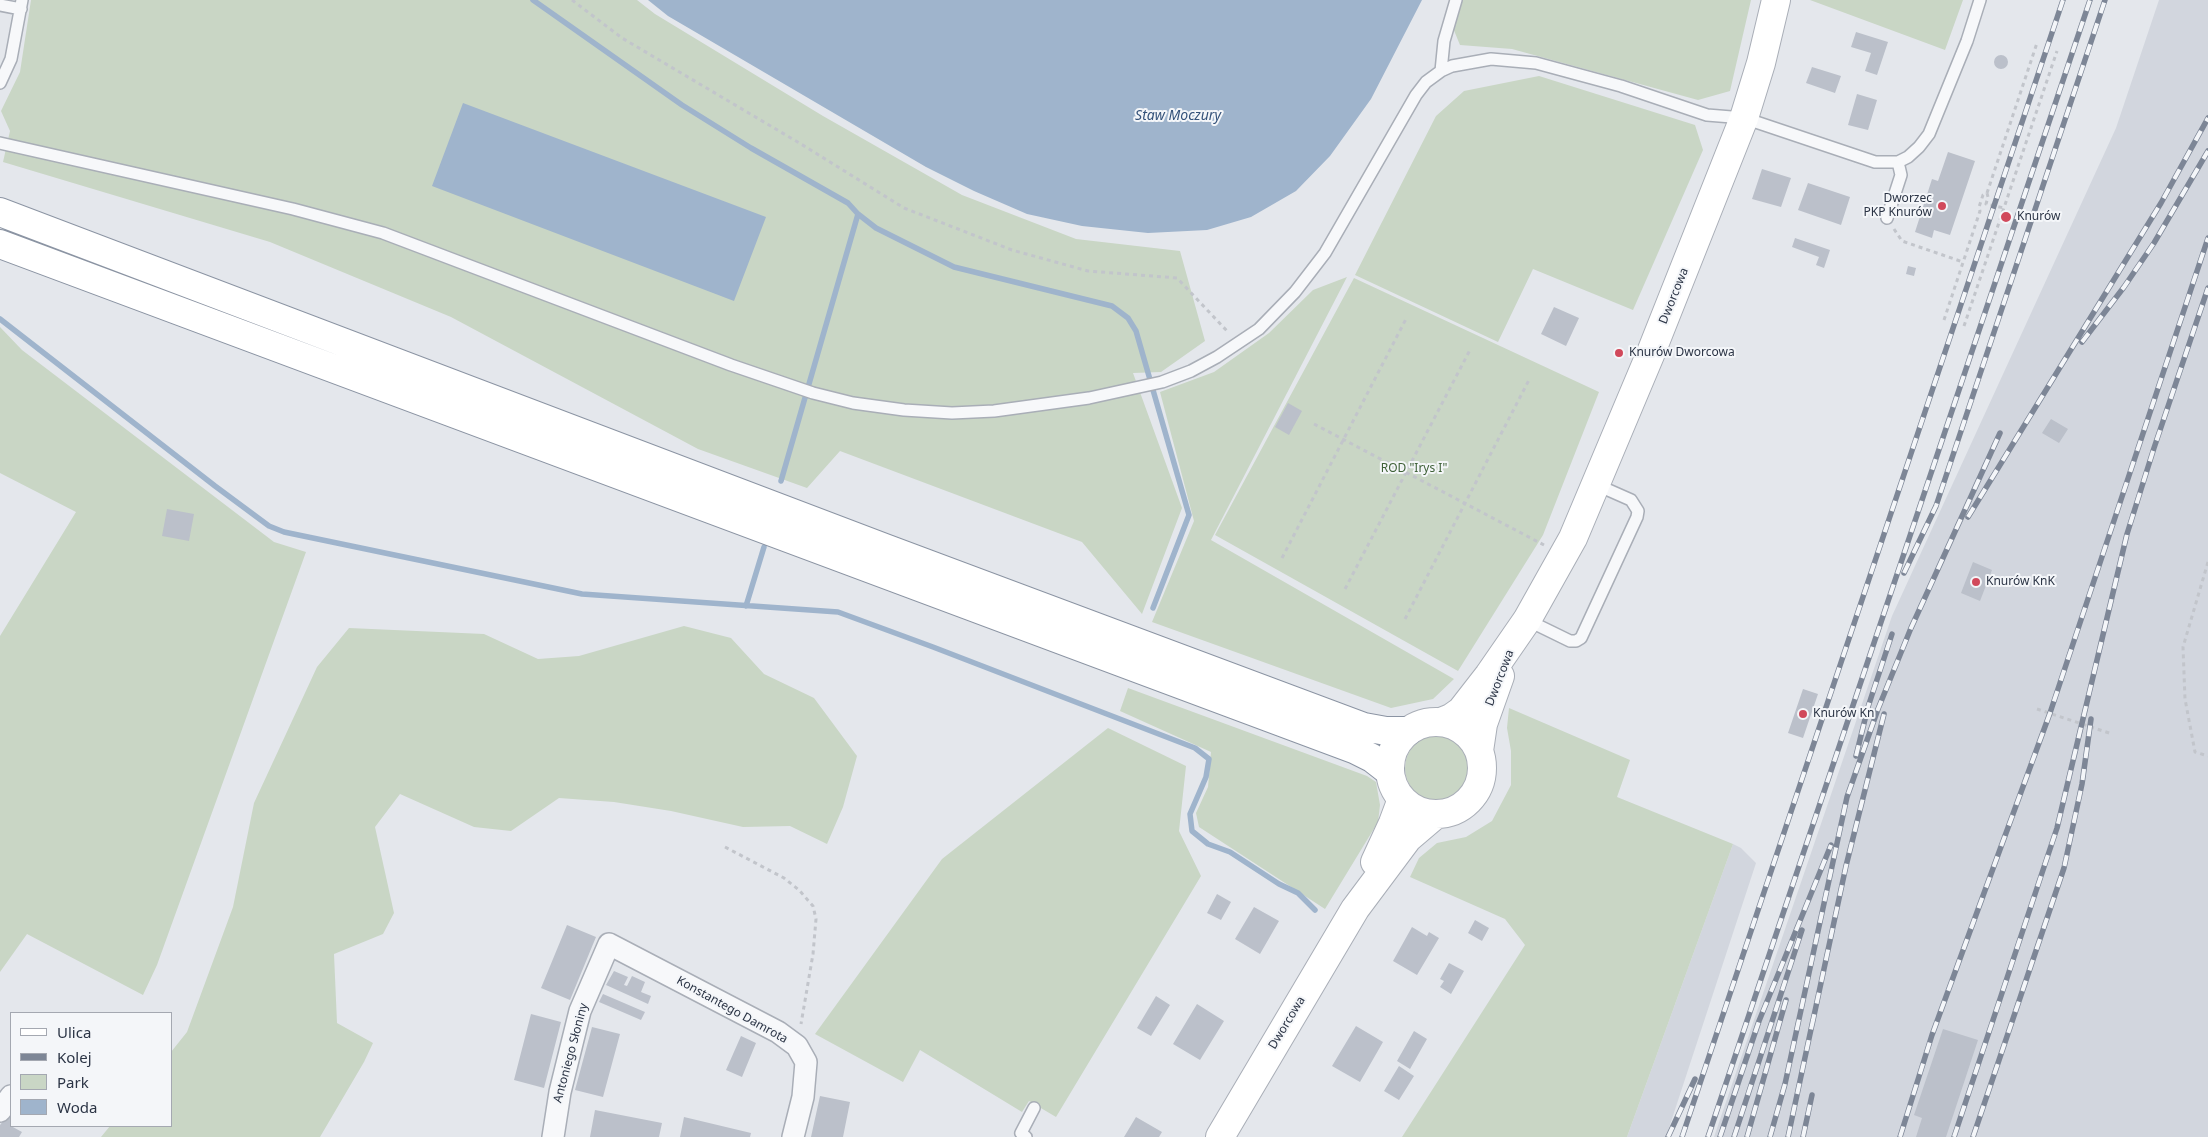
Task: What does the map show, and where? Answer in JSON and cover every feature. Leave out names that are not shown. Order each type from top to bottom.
[{"type":"main road","name":"Dworcowa","points":[[1441,722],[1456,715],[1472,698],[1522,628],[1564,556],[1597,485],[1744,118],[1762,63],[1776,0]]},
{"type":"main road","points":[[0,212],[884,548],[1355,724],[1386,731],[1408,731],[1429,722],[1441,722],[1463,730],[1473,739],[1479,751],[1482,777],[1477,790],[1469,801],[1459,809],[1435,815],[1420,812],[1402,799],[1392,782],[1390,772],[1394,750],[1408,731]]},
{"type":"main road","points":[[0,244],[1356,750],[1372,758],[1390,772]]},
{"type":"main road","name":"Dworcowa","points":[[1479,751],[1483,724],[1488,708],[1522,628]]},
{"type":"main road","name":"Dworcowa","points":[[1355,909],[1402,799]]},
{"type":"main road","name":"Dworcowa","points":[[1220,1137],[1355,909],[1408,838],[1435,815]]},
{"type":"street","name":"Konstantego Damrota","points":[[609,944],[778,1032],[797,1046],[806,1062],[803,1097],[793,1137]]},
{"type":"street","name":"Antoniego Słoniny","points":[[554,1137],[560,1092],[580,1011],[609,944]]},
{"type":"street","points":[[0,1111],[10,1097]]},
{"type":"lane","points":[[1441,71],[1444,40],[1456,0]]},
{"type":"lane","points":[[0,144],[302,211],[374,230],[813,393],[878,407],[952,413],[994,411],[1049,404],[1162,382],[1192,371],[1259,329],[1279,310],[1308,277],[1325,252],[1416,95],[1426,82],[1441,71],[1471,61],[1491,59],[1521,60],[1621,86],[1707,115],[1744,118],[1875,162],[1898,162],[1908,157],[1929,134],[1950,86],[1980,0]]},
{"type":"lane","points":[[0,5],[21,4],[11,59],[0,83]]},
{"type":"lane","points":[[1887,218],[1901,175],[1898,162]]},
{"type":"lane","points":[[1522,628],[1570,641],[1576,641],[1581,638],[1637,517],[1638,511],[1631,500],[1597,485]]},
{"type":"lane","points":[[1026,1137],[1020,1134],[1034,1108]]},
{"type":"path","points":[[572,0],[622,38],[801,144],[904,208],[1012,250],[1088,270],[1177,278],[1239,343]]},
{"type":"path","points":[[1944,320],[1980,211],[1979,207],[1983,195],[1986,193],[2037,43]]},
{"type":"path","points":[[1964,326],[2057,51]]},
{"type":"path","points":[[1986,193],[1988,197],[1986,204],[2004,208]]},
{"type":"path","points":[[1887,218],[1902,242],[1963,262]]},
{"type":"path","points":[[1282,558],[1407,318]]},
{"type":"path","points":[[1345,589],[1471,348]]},
{"type":"path","points":[[1405,619],[1530,378]]},
{"type":"path","points":[[1314,424],[1564,556]]},
{"type":"path","points":[[2208,562],[2183,647],[2185,699],[2195,752],[2208,756]]},
{"type":"path","points":[[2036,709],[2112,734]]},
{"type":"path","points":[[725,847],[784,878],[799,890],[812,906],[816,919],[813,954],[797,1046]]},
{"type":"shaded area","points":[[2159,0],[2208,0],[2208,1137],[1714,1137],[1892,616],[2116,128]]},
{"type":"shaded area","points":[[1733,844],[1741,848],[1756,863],[1666,1137],[1627,1137]]},
{"type":"green space","points":[[31,0],[637,0],[655,14],[823,116],[962,195],[1076,239],[1180,251],[1205,341],[1161,372],[1133,373],[1182,508],[1142,614],[1082,542],[840,451],[807,488],[698,449],[451,317],[270,242],[3,162],[10,131],[1,111],[20,72]]},
{"type":"green space","points":[[1462,0],[1751,0],[1730,91],[1698,100],[1512,49],[1460,45],[1453,28]]},
{"type":"green space","points":[[1810,0],[1963,0],[1945,50]]},
{"type":"green space","points":[[1539,76],[1695,125],[1703,150],[1633,310],[1533,269],[1498,342],[1355,275],[1436,116],[1464,91]]},
{"type":"green space","points":[[1347,277],[1211,540],[1454,679],[1433,699],[1391,708],[1152,622],[1194,521],[1160,392],[1214,372],[1269,333],[1313,290]]},
{"type":"green space","name":"ROD \"Irys I\"","points":[[1354,278],[1599,392],[1543,535],[1458,671],[1215,535]]},
{"type":"green space","points":[[0,327],[22,350],[274,542],[306,552],[157,965],[143,995],[27,934],[0,972],[0,636],[76,512],[0,473]]},
{"type":"green space","points":[[684,626],[731,638],[764,674],[814,698],[857,756],[843,807],[827,844],[790,826],[743,827],[671,811],[614,802],[559,798],[511,831],[474,827],[400,794],[375,827],[394,913],[383,934],[334,954],[337,1023],[373,1043],[320,1137],[101,1137],[109,1127],[172,1127],[172,1051],[187,1032],[233,907],[254,803],[317,667],[349,628],[484,634],[538,659],[579,656]]},
{"type":"green space","points":[[1128,688],[1367,776],[1376,782],[1380,805],[1378,822],[1325,909],[1199,827],[1196,813],[1208,787],[1211,752],[1120,711]]},
{"type":"green space","points":[[1509,708],[1630,760],[1617,797],[1733,844],[1627,1137],[1402,1137],[1525,945],[1505,919],[1410,877],[1419,858],[1437,843],[1466,837],[1492,821],[1511,785],[1511,751],[1507,728]]},
{"type":"green space","points":[[1108,728],[1186,766],[1179,831],[1201,876],[1056,1117],[1029,1101],[1022,1112],[920,1050],[903,1082],[815,1034],[942,859]]},
{"type":"green space","points":[[1439,734],[1452,737],[1463,744],[1470,755],[1473,768],[1470,781],[1463,792],[1452,799],[1439,802],[1426,799],[1415,792],[1408,781],[1405,768],[1408,755],[1415,744],[1426,737]]},
{"type":"water","name":"Staw Moczury","points":[[648,0],[1422,0],[1371,99],[1330,156],[1296,191],[1251,217],[1207,230],[1148,233],[1082,226],[1027,214],[974,191],[926,167],[668,16]]},
{"type":"water","points":[[463,103],[766,217],[734,301],[432,186]]},
{"type":"building","points":[[1856,32],[1888,42],[1877,75],[1865,71],[1871,53],[1851,47]]},
{"type":"building","points":[[1998,55],[2004,55],[2008,62],[2004,69],[1998,69],[1994,65],[1994,59]]},
{"type":"building","points":[[1812,67],[1841,76],[1835,93],[1806,83]]},
{"type":"building","points":[[1857,94],[1877,100],[1868,130],[1848,125]]},
{"type":"building","name":"Dworzec PKP Knurów","points":[[1948,152],[1975,161],[1950,235],[1934,230],[1932,238],[1915,232],[1932,179],[1938,181]]},
{"type":"building","points":[[1762,169],[1791,178],[1781,207],[1752,199]]},
{"type":"building","points":[[1808,183],[1850,197],[1841,225],[1798,210]]},
{"type":"building","points":[[1795,238],[1830,250],[1824,268],[1816,265],[1819,257],[1792,247]]},
{"type":"building","points":[[1908,266],[1916,268],[1914,276],[1906,274]]},
{"type":"building","points":[[1554,307],[1579,318],[1566,346],[1541,334]]},
{"type":"building","points":[[1288,403],[1302,411],[1289,435],[1275,427]]},
{"type":"building","points":[[2051,419],[2068,429],[2059,443],[2042,433]]},
{"type":"building","points":[[167,509],[194,514],[189,541],[162,536]]},
{"type":"building","name":"Knurów KnK","points":[[1973,562],[1992,570],[1980,601],[1961,593]]},
{"type":"building","name":"Knurów Kn","points":[[1803,689],[1818,694],[1803,738],[1788,733]]},
{"type":"building","points":[[1217,894],[1231,902],[1221,920],[1207,913]]},
{"type":"building","points":[[1254,907],[1279,921],[1260,954],[1235,939]]},
{"type":"building","points":[[1475,920],[1489,928],[1482,941],[1468,933]]},
{"type":"building","points":[[567,925],[596,937],[570,1000],[541,988]]},
{"type":"building","points":[[1412,927],[1427,936],[1429,932],[1439,938],[1417,975],[1393,961]]},
{"type":"building","points":[[1449,963],[1464,971],[1451,994],[1440,987],[1444,981],[1440,979]]},
{"type":"building","points":[[614,971],[628,977],[624,985],[627,986],[632,976],[645,982],[641,992],[651,996],[648,1004],[606,985]]},
{"type":"building","points":[[603,994],[645,1012],[641,1020],[599,1002]]},
{"type":"building","points":[[1156,996],[1170,1005],[1151,1036],[1137,1028]]},
{"type":"building","points":[[1197,1004],[1224,1021],[1200,1060],[1173,1044]]},
{"type":"building","points":[[531,1014],[561,1022],[544,1088],[514,1080]]},
{"type":"building","points":[[1356,1026],[1383,1042],[1360,1082],[1332,1066]]},
{"type":"building","points":[[592,1027],[620,1034],[603,1097],[575,1090]]},
{"type":"building","points":[[1943,1029],[1978,1040],[1946,1137],[1916,1137],[1922,1118],[1914,1115]]},
{"type":"building","points":[[1414,1031],[1427,1039],[1410,1069],[1397,1061]]},
{"type":"building","points":[[741,1036],[756,1043],[742,1077],[726,1070]]},
{"type":"building","points":[[1399,1066],[1414,1076],[1399,1100],[1384,1091]]},
{"type":"building","points":[[820,1096],[850,1102],[843,1137],[811,1137]]},
{"type":"building","points":[[595,1110],[662,1123],[659,1137],[590,1137]]},
{"type":"building","points":[[9,1113],[10,1127],[22,1132],[19,1137],[0,1137],[0,1125]]},
{"type":"building","points":[[684,1117],[751,1133],[750,1137],[680,1137]]},
{"type":"building","points":[[1136,1117],[1162,1132],[1159,1137],[1124,1137]]},
{"type":"waterway","points":[[533,0],[682,105],[751,148],[848,203],[858,214],[781,481]]},
{"type":"waterway","points":[[858,214],[876,228],[954,267],[1112,306],[1128,318],[1136,331],[1189,515],[1153,608]]},
{"type":"waterway","points":[[0,319],[215,486],[269,526],[284,532],[582,594],[838,612],[1195,748],[1209,759],[1206,777],[1190,814],[1192,831],[1208,844],[1230,852],[1279,884],[1298,893],[1315,910]]},
{"type":"waterway","points":[[746,606],[764,547]]},
{"type":"railway","points":[[1682,1137],[2063,0]]},
{"type":"railway","points":[[1708,1137],[2090,0]]},
{"type":"railway","points":[[1904,573],[1936,506],[2105,0]]},
{"type":"railway","points":[[1968,517],[2161,203],[2208,118]]},
{"type":"railway","points":[[2082,342],[2124,287],[2154,243],[2208,151]]},
{"type":"railway","points":[[1900,1137],[1932,1035],[2050,713],[2208,238]]},
{"type":"railway","points":[[1954,1137],[2057,828],[2127,534],[2208,288]]},
{"type":"railway","points":[[1770,1137],[1785,1084],[1847,797],[1878,709],[1911,628],[2000,433]]},
{"type":"railway","points":[[1856,756],[1868,707],[1892,634]]},
{"type":"railway","points":[[1812,1025],[1846,866],[1884,714]]},
{"type":"railway","points":[[1973,1137],[2064,868],[2082,784],[2091,719]]},
{"type":"railway","points":[[1720,1137],[1759,1021],[1831,845]]},
{"type":"railway","points":[[1734,1137],[1802,930]]},
{"type":"railway","points":[[1747,1137],[1786,1000]]},
{"type":"railway","points":[[1788,1137],[1813,1020]]},
{"type":"railway","points":[[1668,1137],[1695,1079]]},
{"type":"railway","points":[[1803,1137],[1812,1095]]},
{"type":"place","name":"Dworzec PKP Knurów","points":[[1942,206]]},
{"type":"place","name":"Knurów","points":[[2006,217]]},
{"type":"place","name":"Knurów Dworcowa","points":[[1619,353]]},
{"type":"place","name":"Knurów KnK","points":[[1976,582]]},
{"type":"place","name":"Knurów Kn","points":[[1803,714]]}]
